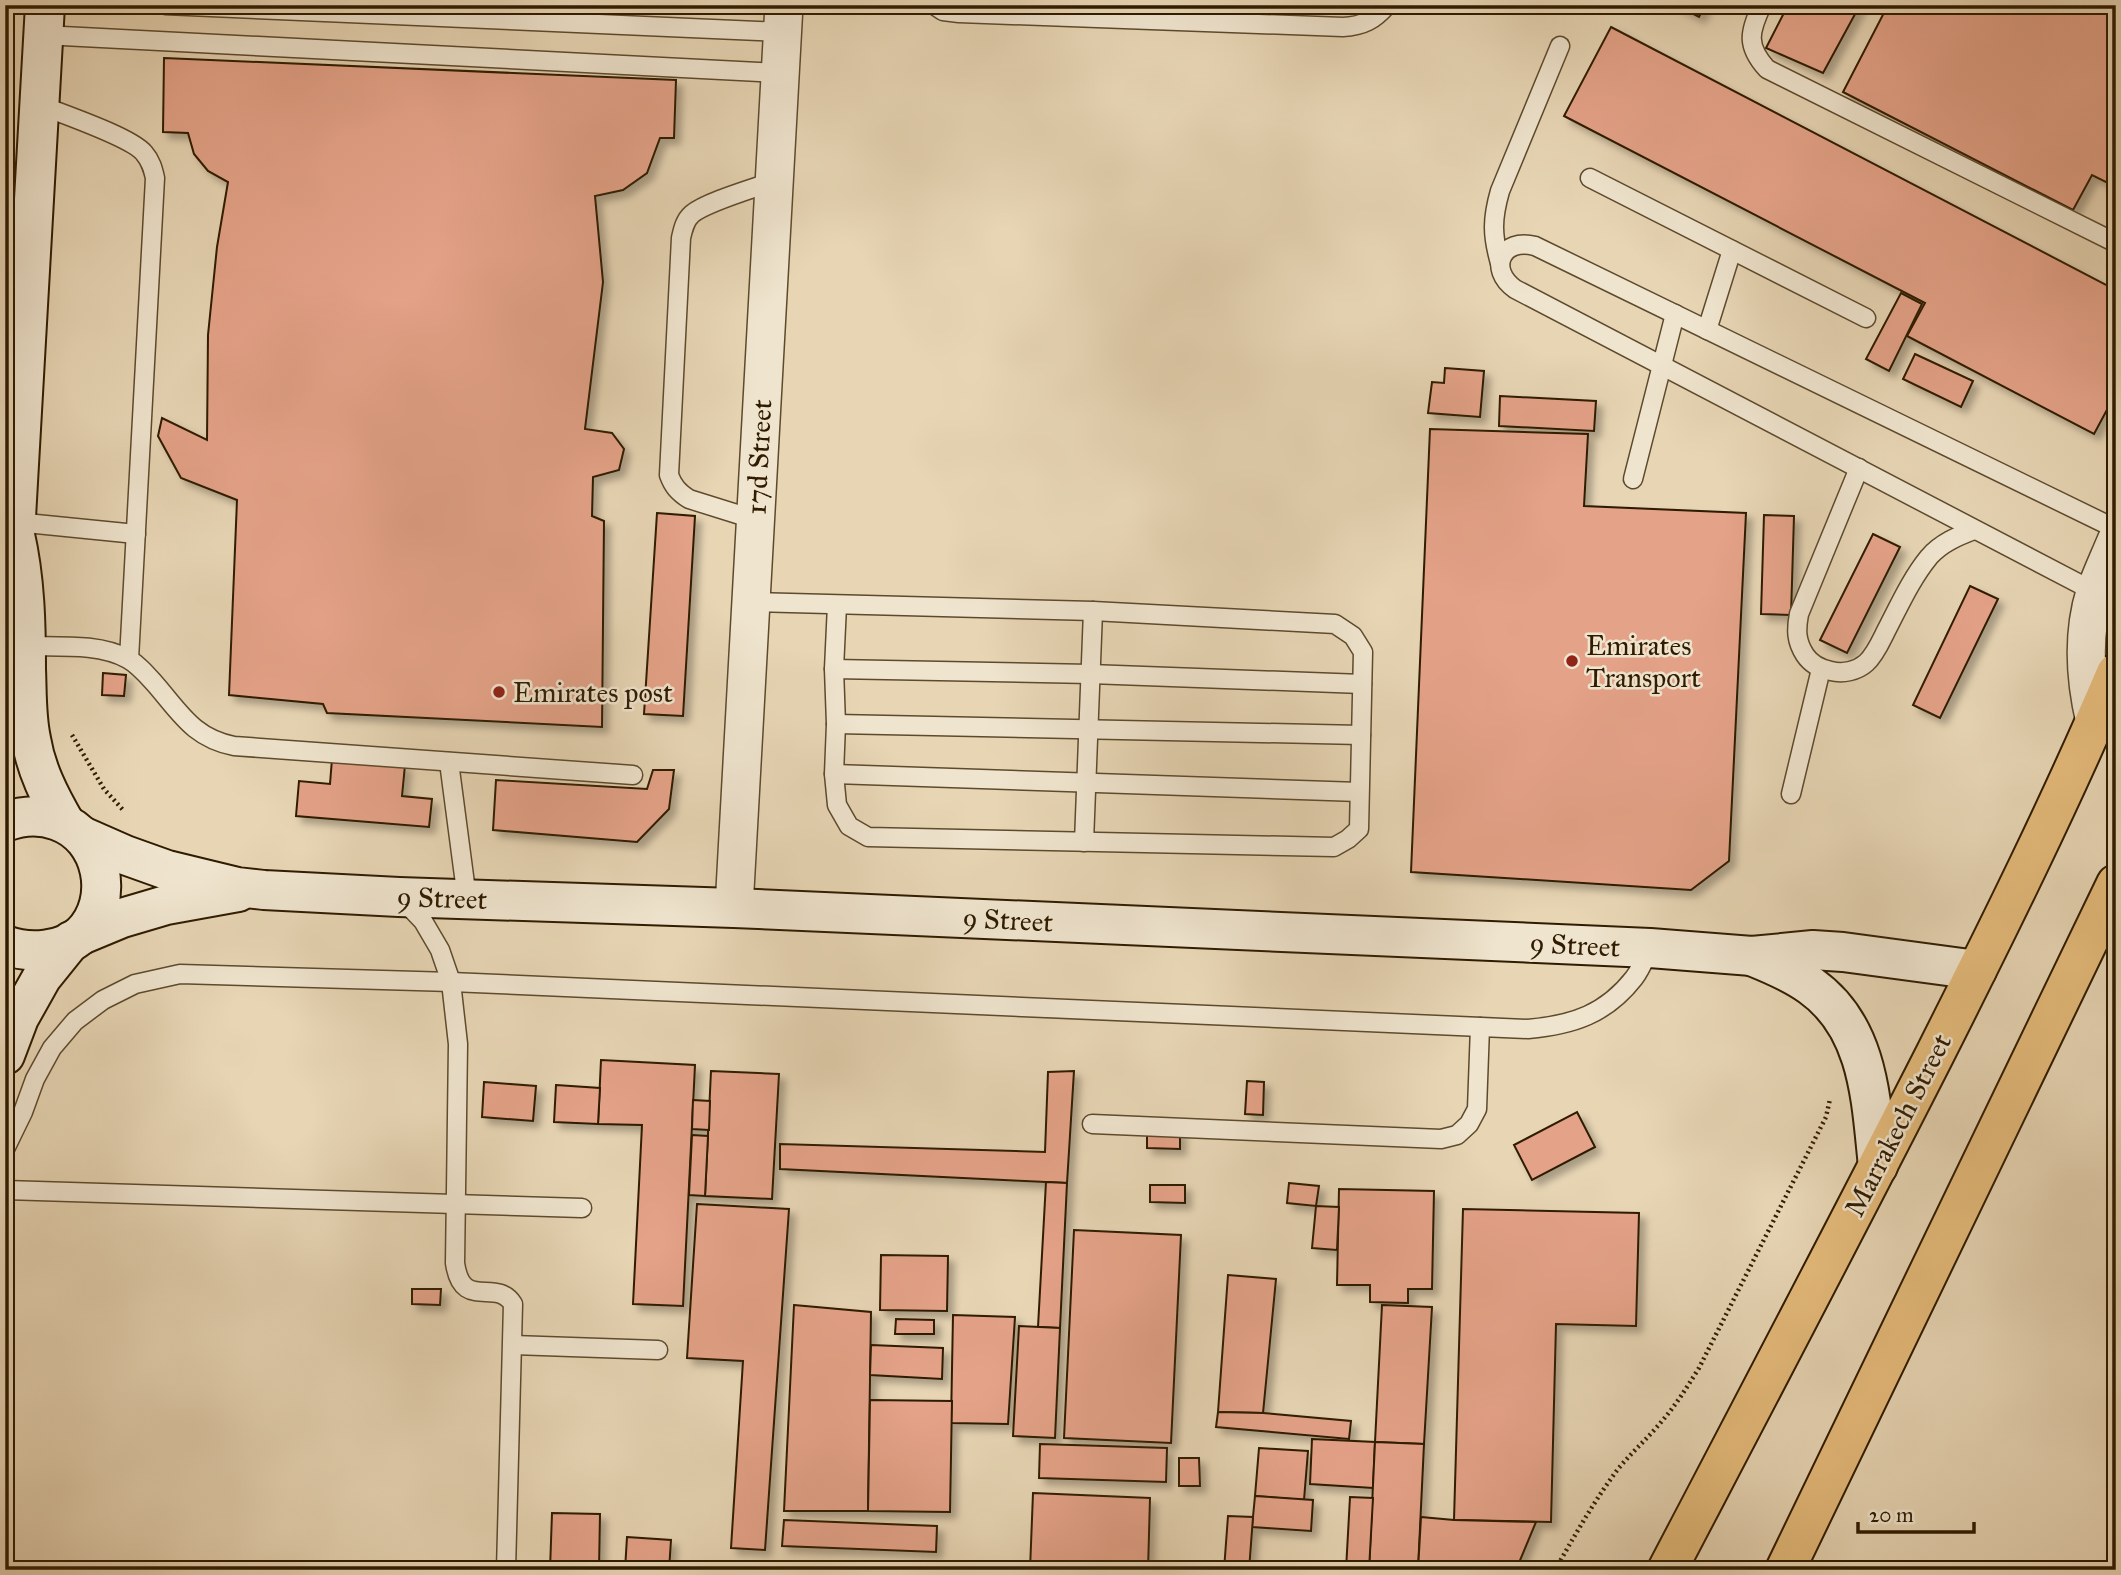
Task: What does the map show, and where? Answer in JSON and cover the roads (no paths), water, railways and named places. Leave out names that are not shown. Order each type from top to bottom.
[{"type":"main road","name":"Marrakech Street","points":[[1667,1570],[1977,970],[2116,673]]},
{"type":"main road","points":[[1785,1570],[2116,884]]},
{"type":"street","name":"17d Street","points":[[734,908],[783,19]]},
{"type":"street","points":[[5,1055],[19,1018],[42,977],[94,915],[100,896],[101,875],[95,855],[50,798],[38,769],[30,738],[27,710],[23,579],[12,541],[44,20]]},
{"type":"street","points":[[2095,722],[2088,684],[2089,619],[2095,592],[2116,541]]},
{"type":"street","name":"9 Street","points":[[5,822],[32,815],[49,817],[167,870],[237,887],[264,890],[1650,948],[1752,956],[1813,950],[1977,970]]},
{"type":"street","name":"9 Street","points":[[5,946],[28,951],[50,949],[122,918],[166,905],[237,892],[264,890]]},
{"type":"street","name":"9 Street","points":[[1752,956],[1785,970],[1813,987],[1845,1022],[1864,1065],[1878,1166]]},
{"type":"lane","points":[[165,5],[783,19]]},
{"type":"lane","points":[[934,5],[943,11],[959,13],[1343,27],[1360,26],[1375,18],[1387,5]]},
{"type":"lane","points":[[1762,5],[1752,29],[1751,44],[1757,58],[1768,69],[2116,243]]},
{"type":"lane","points":[[44,20],[780,73]]},
{"type":"lane","points":[[1560,46],[1500,191],[1493,215],[1493,239],[1501,274],[1506,283],[2095,592]]},
{"type":"lane","points":[[40,105],[129,142],[143,151],[155,178],[129,659]]},
{"type":"lane","points":[[1590,178],[1866,318]]},
{"type":"lane","points":[[756,520],[689,499],[673,485],[669,475],[680,251],[683,226],[690,215],[774,181]]},
{"type":"lane","points":[[1500,263],[1504,252],[1513,246],[1524,243],[1535,246],[2116,529]]},
{"type":"lane","points":[[1707,330],[1732,250]]},
{"type":"lane","points":[[1633,479],[1675,314]]},
{"type":"lane","points":[[1859,468],[1799,614],[1796,629],[1799,646],[1808,659],[1821,668],[1837,672],[1852,671],[1867,663],[1917,572],[1932,554],[1952,539],[1974,530]]},
{"type":"lane","points":[[12,541],[136,534]]},
{"type":"lane","points":[[752,602],[1093,611],[1335,624],[1353,636],[1363,652],[1359,829],[1334,846],[868,837],[849,826],[838,805],[834,774],[837,605]]},
{"type":"lane","points":[[1084,842],[1093,611]]},
{"type":"lane","points":[[26,646],[98,649],[129,659],[143,670],[198,733],[215,743],[234,747],[633,775]]},
{"type":"lane","points":[[1791,794],[1821,668]]},
{"type":"lane","points":[[834,669],[1090,674],[1362,684]]},
{"type":"lane","points":[[836,724],[1361,735]]},
{"type":"lane","points":[[449,762],[467,899]]},
{"type":"lane","points":[[834,774],[1359,792]]},
{"type":"lane","points":[[399,897],[423,921],[440,950],[452,982],[458,1044],[457,1276],[465,1287],[477,1292],[500,1293],[509,1297],[513,1304],[506,1570]]},
{"type":"lane","points":[[5,1149],[35,1079],[52,1048],[75,1021],[103,1000],[135,984],[180,974],[452,982],[1528,1028],[1559,1026],[1589,1016],[1615,999],[1636,976],[1650,948]]},
{"type":"lane","points":[[1092,1124],[1441,1139],[1457,1135],[1469,1124],[1477,1109],[1480,1027]]},
{"type":"lane","points":[[5,1190],[582,1208]]},
{"type":"lane","points":[[513,1345],[657,1350]]},
{"type":"place","name":"Emirates Transport","points":[[1572,661]]},
{"type":"place","name":"Emirates post","points":[[499,692]]}]
